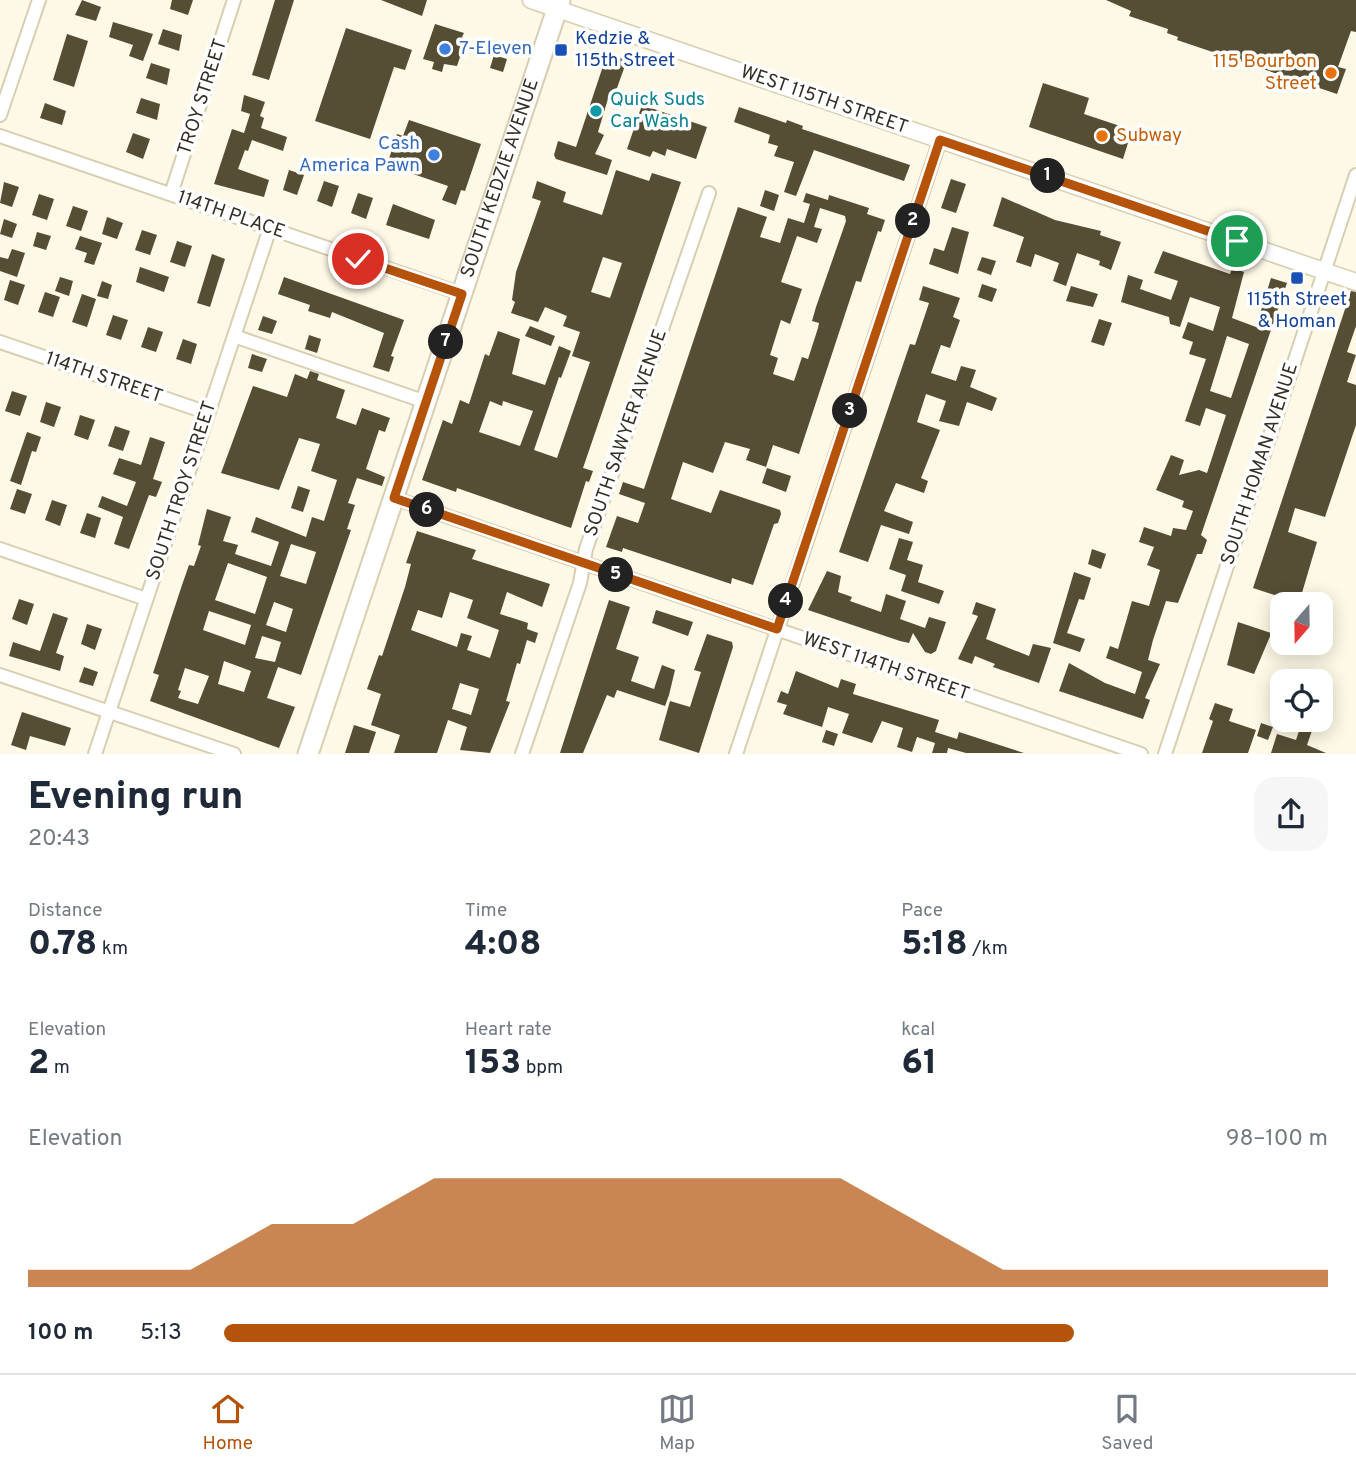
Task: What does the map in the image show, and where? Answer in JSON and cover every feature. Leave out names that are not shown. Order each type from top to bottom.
[{"type":"main road","name":"SOUTH KEDZIE AVENUE","points":[[308,754],[559,5]]},
{"type":"street","points":[[0,115],[39,0]]},
{"type":"street","name":"TROY STREET","points":[[171,194],[234,0]]},
{"type":"street","name":"WEST 115TH STREET","points":[[531,0],[559,5],[940,140],[1356,282]]},
{"type":"street","name":"114TH PLACE","points":[[0,136],[462,294]]},
{"type":"street","points":[[736,754],[940,140]]},
{"type":"street","name":"SOUTH HOMAN AVENUE","points":[[1165,754],[1356,175]]},
{"type":"street","name":"SOUTH SAWYER AVENUE","points":[[522,754],[580,583],[583,564],[709,193]]},
{"type":"street","name":"SOUTH TROY STREET","points":[[95,754],[270,228]]},
{"type":"street","points":[[234,336],[426,402]]},
{"type":"street","name":"114TH STREET","points":[[0,342],[208,413]]},
{"type":"street","name":"WEST 114TH STREET","points":[[394,498],[1141,754]]},
{"type":"street","points":[[0,549],[146,599]]},
{"type":"street","points":[[0,675],[234,754]]},
{"type":"building","points":[[82,0],[101,7],[96,21],[75,15]]},
{"type":"building","points":[[172,0],[193,0],[188,15],[170,9]]},
{"type":"building","points":[[275,0],[294,0],[269,80],[252,75]]},
{"type":"building","points":[[381,0],[427,0],[422,16]]},
{"type":"building","points":[[1106,0],[1356,0],[1356,32],[1351,31],[1338,67],[1346,69],[1337,94],[1177,40],[1178,37],[1167,33],[1168,29],[1129,16],[1131,11]]},
{"type":"building","points":[[113,22],[153,34],[143,61],[129,56],[133,45],[109,37]]},
{"type":"building","name":"7-Eleven","points":[[435,24],[464,33],[462,37],[466,39],[457,66],[444,64],[442,72],[432,69],[434,62],[423,59]]},
{"type":"building","points":[[346,28],[412,50],[405,70],[394,67],[370,139],[315,121]]},
{"type":"building","points":[[163,29],[182,35],[179,51],[158,44]]},
{"type":"building","points":[[67,34],[88,41],[74,87],[53,80]]},
{"type":"building","points":[[607,54],[627,60],[617,88],[610,92],[598,132],[604,135],[595,154],[612,160],[607,175],[556,159],[554,155],[558,141],[576,147]]},
{"type":"building","name":"7-Eleven","points":[[494,55],[507,59],[503,72],[490,68]]},
{"type":"building","points":[[151,63],[170,69],[167,85],[146,78]]},
{"type":"building","points":[[1043,83],[1089,98],[1084,114],[1132,130],[1123,159],[1029,127]]},
{"type":"building","points":[[244,95],[265,102],[260,116],[264,118],[261,128],[287,137],[283,151],[252,140],[248,151],[245,150],[238,169],[269,180],[264,197],[214,184],[232,129],[244,133],[250,114],[241,111]]},
{"type":"building","points":[[141,98],[160,104],[157,120],[136,113]]},
{"type":"building","points":[[45,103],[66,111],[62,125],[40,118]]},
{"type":"building","points":[[642,105],[707,127],[696,159],[667,149],[665,156],[653,151],[650,157],[627,149]]},
{"type":"building","points":[[739,107],[786,123],[787,120],[803,126],[802,129],[910,165],[904,181],[814,150],[796,196],[784,192],[794,162],[774,156],[778,146],[768,143],[770,135],[734,122]]},
{"type":"building","name":"Cash America Pawn","points":[[409,120],[481,144],[465,191],[461,190],[456,205],[442,200],[448,186],[387,165],[397,134],[403,136]]},
{"type":"building","points":[[133,133],[150,139],[143,159],[126,152]]},
{"type":"building","points":[[289,170],[304,175],[297,195],[283,190]]},
{"type":"building","points":[[616,170],[649,181],[652,173],[681,182],[583,468],[593,471],[589,482],[586,481],[571,528],[457,488],[456,492],[422,480],[443,420],[452,424],[460,400],[469,404],[485,354],[489,356],[498,331],[520,339],[512,374],[545,385],[559,346],[571,351],[561,378],[559,377],[534,450],[557,458],[590,362],[572,356],[580,332],[563,326],[567,316],[545,307],[538,322],[511,313],[515,302],[512,300],[516,272],[541,201],[532,198],[537,181],[566,192],[563,202],[602,215]],"holes":[[[603,257],[622,263],[610,298],[591,292]],[[490,401],[502,406],[503,401],[533,411],[520,446],[479,432]]]},
{"type":"building","points":[[951,179],[966,184],[956,213],[941,208]]},
{"type":"building","points":[[324,181],[339,186],[332,207],[317,201]]},
{"type":"building","points":[[4,182],[19,187],[12,207],[0,203]]},
{"type":"building","points":[[765,190],[779,195],[774,211],[760,206]]},
{"type":"building","points":[[358,193],[373,198],[366,219],[351,213]]},
{"type":"building","points":[[806,193],[828,200],[829,195],[869,208],[867,214],[885,220],[881,232],[878,231],[861,282],[856,281],[799,454],[773,445],[766,467],[746,460],[750,449],[725,442],[713,473],[683,462],[671,499],[711,513],[720,490],[780,510],[778,523],[774,524],[753,585],[732,578],[731,584],[623,548],[622,552],[606,547],[617,516],[638,523],[645,503],[619,494],[623,482],[644,489],[738,207],[767,217],[760,237],[780,243],[788,218],[804,223],[810,204],[803,202]],"holes":[[[820,208],[845,216],[846,221],[812,321],[819,323],[808,359],[802,357],[794,381],[773,374],[778,358],[770,355],[781,320],[790,324],[802,289],[781,282],[797,236],[817,243],[822,229],[814,227]]]},
{"type":"building","points":[[39,194],[54,199],[47,220],[32,215]]},
{"type":"building","points":[[1002,197],[1055,220],[1101,231],[1100,235],[1121,242],[1111,270],[1099,265],[1100,261],[1077,253],[1066,286],[1053,281],[1059,263],[1035,254],[1031,267],[1016,262],[1024,237],[993,226]]},
{"type":"building","points":[[393,204],[435,220],[429,239],[386,225]]},
{"type":"building","points":[[73,206],[88,211],[81,231],[66,226]]},
{"type":"building","points":[[107,217],[123,223],[117,239],[102,234]]},
{"type":"building","points":[[4,219],[17,224],[12,238],[0,234]]},
{"type":"building","points":[[952,227],[969,232],[958,274],[929,264],[934,248],[944,251]]},
{"type":"building","points":[[142,230],[157,235],[150,255],[135,250]]},
{"type":"building","points":[[37,232],[51,236],[46,250],[33,246]]},
{"type":"building","points":[[80,236],[102,243],[94,265],[84,262],[87,253],[75,249]]},
{"type":"building","points":[[177,241],[192,246],[185,267],[170,262]]},
{"type":"building","points":[[12,249],[25,253],[17,277],[0,271],[0,257],[8,259]]},
{"type":"building","points":[[1163,251],[1230,274],[1232,268],[1244,272],[1232,318],[1256,327],[1271,278],[1287,283],[1201,535],[1207,540],[1202,554],[1197,554],[1178,603],[1166,601],[1153,640],[1148,660],[1160,664],[1145,698],[1150,700],[1143,719],[1059,691],[1069,663],[1105,683],[1135,694],[1142,672],[1106,658],[1110,646],[1118,649],[1132,601],[1149,606],[1160,570],[1147,565],[1154,547],[1139,542],[1144,527],[1171,536],[1173,528],[1186,530],[1193,511],[1182,507],[1184,501],[1156,490],[1171,455],[1184,460],[1179,475],[1199,470],[1207,473],[1226,415],[1206,408],[1200,426],[1185,421],[1206,359],[1189,354],[1193,342],[1182,338],[1188,322],[1213,331],[1220,307],[1190,297],[1180,327],[1170,324],[1169,317],[1121,302],[1128,275],[1143,280],[1140,289],[1171,300],[1178,281],[1154,273]],"holes":[[[1227,336],[1249,344],[1231,398],[1210,391]]]},
{"type":"building","points":[[212,254],[225,259],[210,307],[197,303]]},
{"type":"building","points":[[982,257],[996,261],[991,275],[977,270]]},
{"type":"building","points":[[140,267],[169,277],[164,292],[136,282]]},
{"type":"building","points":[[60,277],[73,281],[69,296],[55,291]]},
{"type":"building","points":[[284,277],[404,320],[391,356],[394,357],[389,372],[373,367],[384,333],[332,312],[330,318],[308,311],[310,305],[278,294]]},
{"type":"building","points":[[10,280],[25,285],[18,305],[4,300]]},
{"type":"building","points":[[102,281],[112,285],[108,299],[97,296]]},
{"type":"building","points":[[982,284],[997,289],[992,302],[978,297]]},
{"type":"building","points":[[923,286],[960,298],[953,317],[960,320],[950,348],[941,345],[931,373],[956,381],[961,366],[976,370],[970,387],[997,398],[992,411],[967,402],[959,426],[939,421],[946,401],[926,394],[917,422],[940,430],[921,478],[928,481],[924,493],[896,483],[884,511],[913,522],[909,534],[881,525],[868,562],[839,552],[910,344],[915,345],[929,303],[919,300]]},
{"type":"building","points":[[1071,286],[1098,294],[1093,307],[1066,301]]},
{"type":"building","points":[[1351,291],[1356,292],[1356,326],[1347,352],[1356,355],[1347,382],[1356,385],[1356,425],[1325,517],[1295,508],[1288,532],[1317,542],[1302,592],[1270,594],[1253,588]]},
{"type":"building","points":[[45,292],[60,297],[53,317],[38,312]]},
{"type":"building","points":[[82,294],[96,299],[87,327],[72,322]]},
{"type":"building","points":[[113,315],[128,320],[121,340],[106,335]]},
{"type":"building","points":[[263,316],[277,321],[272,334],[258,330]]},
{"type":"building","points":[[1099,319],[1112,323],[1104,346],[1091,342]]},
{"type":"building","points":[[530,326],[555,336],[551,346],[525,336]]},
{"type":"building","points":[[148,327],[163,332],[156,352],[141,347]]},
{"type":"building","points":[[309,335],[321,339],[317,353],[305,349]]},
{"type":"building","points":[[183,339],[197,344],[191,364],[176,359]]},
{"type":"building","points":[[252,354],[267,359],[262,372],[248,368]]},
{"type":"building","points":[[310,371],[319,374],[317,380],[345,390],[336,418],[356,425],[362,408],[390,418],[385,432],[379,430],[366,469],[385,477],[382,486],[357,478],[348,503],[355,505],[347,529],[351,530],[301,675],[278,667],[267,698],[295,707],[279,748],[150,701],[159,675],[153,673],[189,565],[194,566],[201,546],[198,545],[207,509],[231,517],[223,541],[238,545],[235,554],[271,566],[279,542],[251,532],[256,517],[306,537],[312,517],[324,521],[337,480],[311,471],[320,444],[299,438],[279,490],[221,473],[253,386],[287,397],[295,374],[307,379]],"holes":[[[291,544],[316,552],[306,584],[280,576]],[[228,563],[267,577],[255,614],[215,600]],[[274,602],[293,609],[286,632],[266,625]],[[209,611],[251,625],[245,645],[203,630]],[[262,636],[281,642],[275,662],[255,658]],[[224,661],[251,671],[244,692],[218,684]],[[185,668],[209,676],[198,704],[178,698],[181,691],[178,690]]]},
{"type":"building","points":[[12,391],[27,396],[20,416],[5,411]]},
{"type":"building","points":[[46,402],[61,407],[54,427],[40,422]]},
{"type":"building","points":[[80,415],[95,420],[88,440],[74,435]]},
{"type":"building","points":[[115,426],[130,431],[123,451],[108,446]]},
{"type":"building","points":[[27,432],[41,437],[36,452],[32,451],[21,485],[10,481]]},
{"type":"building","points":[[150,437],[165,442],[153,479],[162,482],[156,497],[149,495],[129,549],[114,544],[123,517],[98,507],[102,496],[127,506],[136,482],[113,474],[119,458],[141,465]]},
{"type":"building","points":[[767,468],[791,476],[786,492],[762,483]]},
{"type":"building","points":[[298,486],[310,490],[303,512],[291,508]]},
{"type":"building","points":[[17,489],[32,494],[25,514],[10,509]]},
{"type":"building","points":[[52,500],[67,505],[60,526],[45,520]]},
{"type":"building","points":[[87,513],[101,518],[95,538],[80,533]]},
{"type":"building","points":[[417,531],[476,550],[472,559],[550,584],[542,607],[507,592],[500,614],[528,623],[527,629],[538,633],[535,643],[527,640],[520,664],[517,663],[506,701],[510,702],[490,753],[460,750],[467,727],[448,720],[437,753],[394,753],[400,735],[371,725],[381,694],[367,689],[379,655],[382,656],[405,587],[411,564],[406,563]],"holes":[[[450,592],[473,600],[467,618],[499,630],[490,658],[467,650],[472,636],[461,633],[457,647],[411,630],[418,610],[442,618]],[[460,683],[479,689],[471,715],[452,709]]]},
{"type":"building","points":[[899,538],[913,542],[907,560],[923,565],[918,582],[944,591],[939,604],[901,591],[906,575],[889,569]]},
{"type":"building","points":[[1092,549],[1106,554],[1101,569],[1088,564]]},
{"type":"building","points":[[827,571],[841,576],[838,592],[852,597],[850,601],[881,612],[886,594],[906,601],[900,619],[925,628],[929,617],[946,622],[936,651],[931,654],[925,652],[913,633],[909,643],[808,610]]},
{"type":"building","points":[[1074,572],[1091,578],[1084,600],[1079,599],[1067,633],[1085,639],[1080,652],[1053,643]]},
{"type":"building","points":[[19,599],[34,604],[27,625],[12,619]]},
{"type":"building","points":[[609,600],[630,607],[616,649],[639,657],[631,681],[654,689],[662,665],[675,670],[669,695],[665,706],[617,690],[614,698],[607,695],[583,753],[560,753]]},
{"type":"building","points":[[976,602],[996,609],[986,639],[1029,656],[1033,644],[1051,648],[1039,683],[993,667],[995,664],[975,656],[972,664],[958,659],[978,616],[972,614]]},
{"type":"building","points":[[656,610],[693,622],[688,636],[652,623]]},
{"type":"building","points":[[53,613],[68,618],[56,653],[64,656],[60,671],[9,656],[13,642],[40,651]]},
{"type":"building","points":[[1238,622],[1270,633],[1254,674],[1227,665]]},
{"type":"building","points":[[87,624],[102,629],[95,650],[81,644]]},
{"type":"building","points":[[707,634],[732,642],[733,647],[699,753],[659,740],[670,701],[690,707],[701,672],[694,670]]},
{"type":"building","points":[[84,667],[98,672],[93,686],[79,682]]},
{"type":"building","points":[[796,671],[838,688],[841,679],[856,684],[853,694],[939,720],[935,732],[957,739],[959,732],[1024,753],[966,753],[948,748],[947,753],[932,753],[935,743],[917,737],[912,752],[897,747],[903,728],[882,721],[872,743],[842,733],[849,714],[828,707],[822,727],[783,714],[787,705],[777,702],[781,691],[788,694]]},
{"type":"building","points":[[1215,703],[1233,709],[1229,721],[1256,730],[1248,753],[1202,753],[1213,721],[1209,719]]},
{"type":"building","points":[[22,712],[71,728],[65,746],[30,736],[26,750],[11,745]]},
{"type":"building","points":[[1261,723],[1270,726],[1268,740],[1257,736]]},
{"type":"building","points":[[354,725],[376,732],[369,753],[345,753]]},
{"type":"building","points":[[826,730],[838,734],[834,746],[822,742]]},
{"type":"building","points":[[1299,732],[1312,732],[1307,745],[1326,753],[1271,753],[1277,734],[1296,740]]},
{"type":"place","name":"7-Eleven","points":[[445,49]]},
{"type":"place","name":"Kedzie & 115th Street","points":[[561,50]]},
{"type":"place","name":"115 Bourbon Street","points":[[1331,73]]},
{"type":"place","name":"Quick Suds Car Wash","points":[[596,111]]},
{"type":"place","name":"Subway","points":[[1102,136]]},
{"type":"place","name":"Cash America Pawn","points":[[434,155]]},
{"type":"place","name":"115th Street & Homan","points":[[1297,278]]},
{"type":"route","points":[[358,259],[462,294],[394,498],[777,629],[940,140],[1237,241]]}]
